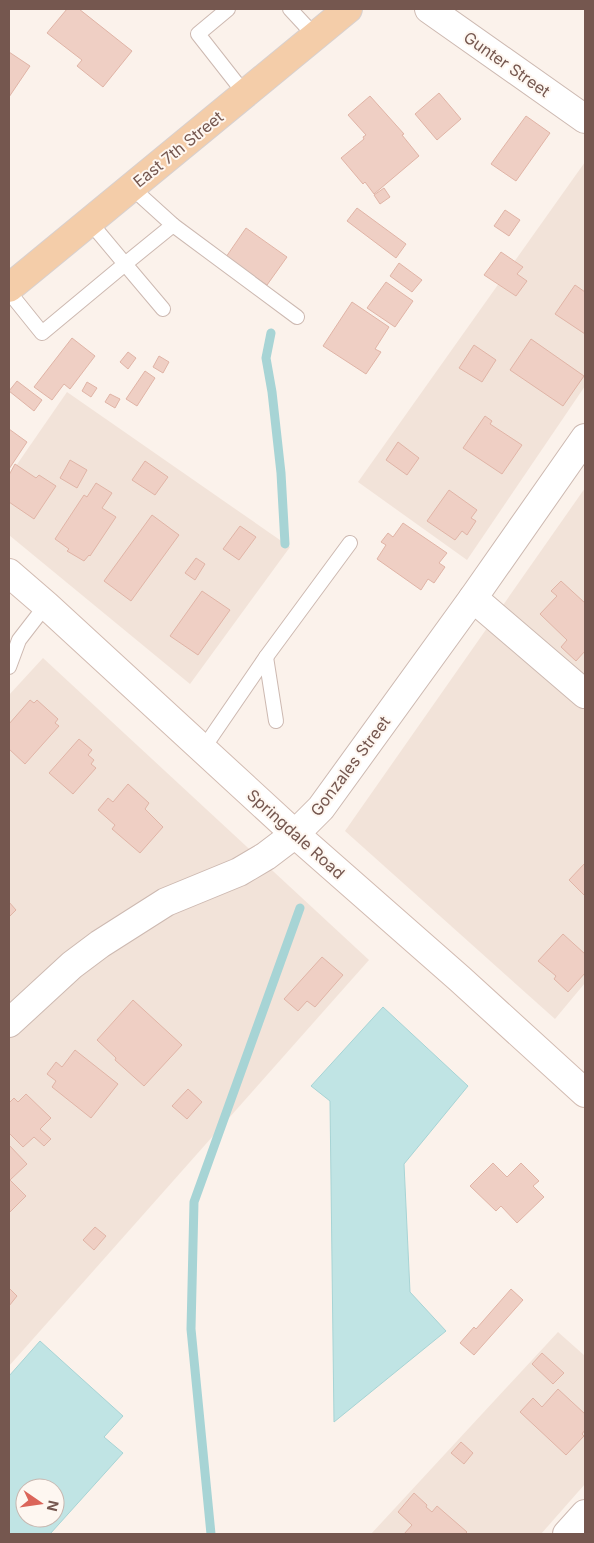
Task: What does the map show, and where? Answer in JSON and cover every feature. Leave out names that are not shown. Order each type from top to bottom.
[{"type":"main road","name":"East 7th Street","points":[[9,288],[348,9]]},
{"type":"street","name":"Gunter Street","points":[[429,9],[585,119]]},
{"type":"street","name":"Gonzales Street","points":[[9,1023],[72,965],[100,944],[166,902],[239,872],[266,856],[295,834],[321,808],[473,598],[585,438]]},
{"type":"street","name":"Springdale Road","points":[[9,573],[295,834],[460,979],[585,1093]]},
{"type":"street","points":[[473,598],[585,694]]},
{"type":"street","points":[[567,1534],[585,1514]]},
{"type":"lane","points":[[228,9],[198,34],[245,94]]},
{"type":"lane","points":[[290,9],[314,36]]},
{"type":"lane","points":[[131,187],[173,225],[297,317]]},
{"type":"lane","points":[[89,221],[163,308]]},
{"type":"lane","points":[[9,292],[42,333],[173,225]]},
{"type":"lane","points":[[203,749],[266,657],[350,543]]},
{"type":"lane","points":[[9,667],[18,640],[46,605]]},
{"type":"lane","points":[[266,657],[276,721]]},
{"type":"shaded area","points":[[585,162],[585,386],[467,560],[358,482]]},
{"type":"shaded area","points":[[67,392],[290,547],[190,684],[9,535],[9,476]]},
{"type":"shaded area","points":[[585,488],[585,983],[555,1019],[345,831]]},
{"type":"shaded area","points":[[43,658],[369,960],[9,1366],[9,695]]},
{"type":"shaded area","points":[[558,1332],[585,1356],[585,1484],[541,1534],[371,1534]]},
{"type":"water","points":[[383,1007],[468,1086],[404,1164],[410,1292],[446,1331],[334,1422],[330,1101],[311,1086]]},
{"type":"water","points":[[40,1341],[123,1416],[104,1437],[123,1453],[65,1517],[65,1478],[15,1478],[15,1528],[55,1528],[50,1534],[9,1534],[9,1376]]},
{"type":"building","points":[[67,9],[79,9],[132,51],[103,87],[77,66],[82,60],[47,33]]},
{"type":"building","points":[[9,52],[30,66],[9,97]]},
{"type":"building","points":[[439,93],[461,119],[437,140],[415,114]]},
{"type":"building","points":[[370,96],[404,134],[402,135],[419,156],[374,194],[341,158],[364,139],[363,137],[366,135],[348,115]]},
{"type":"building","points":[[526,116],[550,133],[516,181],[491,164]]},
{"type":"building","points":[[384,188],[390,197],[380,204],[374,195]]},
{"type":"building","points":[[357,208],[406,244],[396,258],[347,221]]},
{"type":"building","points":[[505,210],[520,220],[509,236],[494,226]]},
{"type":"building","points":[[246,228],[287,257],[267,285],[226,257]]},
{"type":"building","points":[[501,252],[523,267],[517,274],[527,281],[516,296],[484,275]]},
{"type":"building","points":[[399,263],[422,280],[412,292],[390,276]]},
{"type":"building","points":[[386,282],[413,301],[395,327],[367,308]]},
{"type":"building","points":[[575,285],[585,292],[585,334],[555,314]]},
{"type":"building","points":[[352,302],[389,327],[375,349],[381,352],[366,374],[323,346]]},
{"type":"building","points":[[72,338],[95,356],[70,389],[64,384],[52,400],[34,387]]},
{"type":"building","points":[[531,339],[584,376],[563,406],[510,370]]},
{"type":"building","points":[[474,345],[496,360],[482,382],[459,368]]},
{"type":"building","points":[[128,352],[136,358],[128,369],[120,362]]},
{"type":"building","points":[[159,356],[169,362],[163,373],[153,367]]},
{"type":"building","points":[[145,371],[155,378],[137,406],[126,399]]},
{"type":"building","points":[[17,381],[42,400],[34,411],[9,391]]},
{"type":"building","points":[[87,382],[97,388],[91,397],[82,391]]},
{"type":"building","points":[[110,394],[120,399],[115,408],[105,402]]},
{"type":"building","points":[[485,416],[492,421],[490,424],[522,445],[502,474],[463,448]]},
{"type":"building","points":[[9,429],[27,442],[9,469]]},
{"type":"building","points":[[398,442],[419,458],[407,475],[386,460]]},
{"type":"building","points":[[70,460],[87,470],[77,488],[60,478]]},
{"type":"building","points":[[145,461],[168,477],[155,495],[132,480]]},
{"type":"building","points":[[15,464],[36,478],[39,475],[56,486],[34,519],[9,502],[9,475]]},
{"type":"building","points":[[96,483],[112,493],[102,508],[116,517],[90,556],[84,561],[67,551],[69,549],[55,539],[84,495],[87,497]]},
{"type":"building","points":[[449,490],[477,510],[471,518],[476,521],[467,535],[462,531],[455,540],[427,521]]},
{"type":"building","points":[[152,515],[179,535],[131,601],[104,581]]},
{"type":"building","points":[[403,523],[447,553],[439,563],[445,567],[434,583],[428,579],[421,590],[377,559],[386,545],[381,542],[388,533],[393,537]]},
{"type":"building","points":[[240,526],[256,537],[239,560],[223,549]]},
{"type":"building","points":[[196,558],[205,564],[195,580],[185,573]]},
{"type":"building","points":[[561,581],[585,603],[585,651],[576,661],[561,647],[567,640],[540,614],[557,596],[551,591]]},
{"type":"building","points":[[202,591],[230,610],[198,655],[170,636]]},
{"type":"building","points":[[30,700],[34,703],[37,700],[58,719],[55,723],[59,726],[25,764],[9,749],[9,724]]},
{"type":"building","points":[[79,739],[92,750],[88,755],[94,760],[91,764],[96,768],[73,794],[49,773]]},
{"type":"building","points":[[128,784],[149,803],[145,809],[163,827],[140,853],[112,829],[115,825],[98,810],[108,798],[113,802]]},
{"type":"building","points":[[585,863],[585,896],[569,880]]},
{"type":"building","points":[[9,902],[16,910],[9,917]]},
{"type":"building","points":[[563,934],[585,954],[585,973],[568,992],[554,979],[556,976],[538,961]]},
{"type":"building","points":[[322,957],[343,975],[315,1007],[307,1001],[298,1011],[284,999]]},
{"type":"building","points":[[133,1000],[182,1045],[144,1086],[115,1060],[116,1058],[97,1040]]},
{"type":"building","points":[[75,1050],[118,1084],[91,1118],[52,1087],[56,1081],[47,1074],[56,1062],[62,1067]]},
{"type":"building","points":[[188,1089],[202,1102],[187,1119],[172,1106]]},
{"type":"building","points":[[26,1094],[51,1118],[40,1129],[51,1139],[44,1146],[34,1137],[23,1147],[9,1133],[9,1103],[14,1098],[18,1102]]},
{"type":"building","points":[[9,1145],[27,1164],[10,1180],[26,1196],[9,1213]]},
{"type":"building","points":[[493,1163],[507,1177],[521,1163],[539,1181],[533,1186],[544,1197],[517,1223],[501,1206],[496,1211],[470,1186]]},
{"type":"building","points":[[95,1227],[106,1236],[94,1250],[83,1240]]},
{"type":"building","points":[[9,1288],[17,1296],[9,1306]]},
{"type":"building","points":[[511,1289],[523,1300],[474,1355],[460,1343],[474,1327],[476,1329]]},
{"type":"building","points":[[542,1353],[564,1373],[553,1384],[532,1364]]},
{"type":"building","points":[[558,1389],[585,1414],[585,1430],[582,1434],[584,1436],[566,1455],[520,1412],[533,1398],[542,1407]]},
{"type":"building","points":[[461,1442],[473,1453],[464,1464],[451,1453]]},
{"type":"building","points":[[414,1493],[432,1512],[437,1506],[467,1532],[465,1534],[404,1534],[412,1525],[398,1512]]},
{"type":"waterway","points":[[271,333],[266,358],[272,392],[281,473],[285,544]]},
{"type":"waterway","points":[[211,1534],[191,1329],[194,1202],[300,908]]}]
